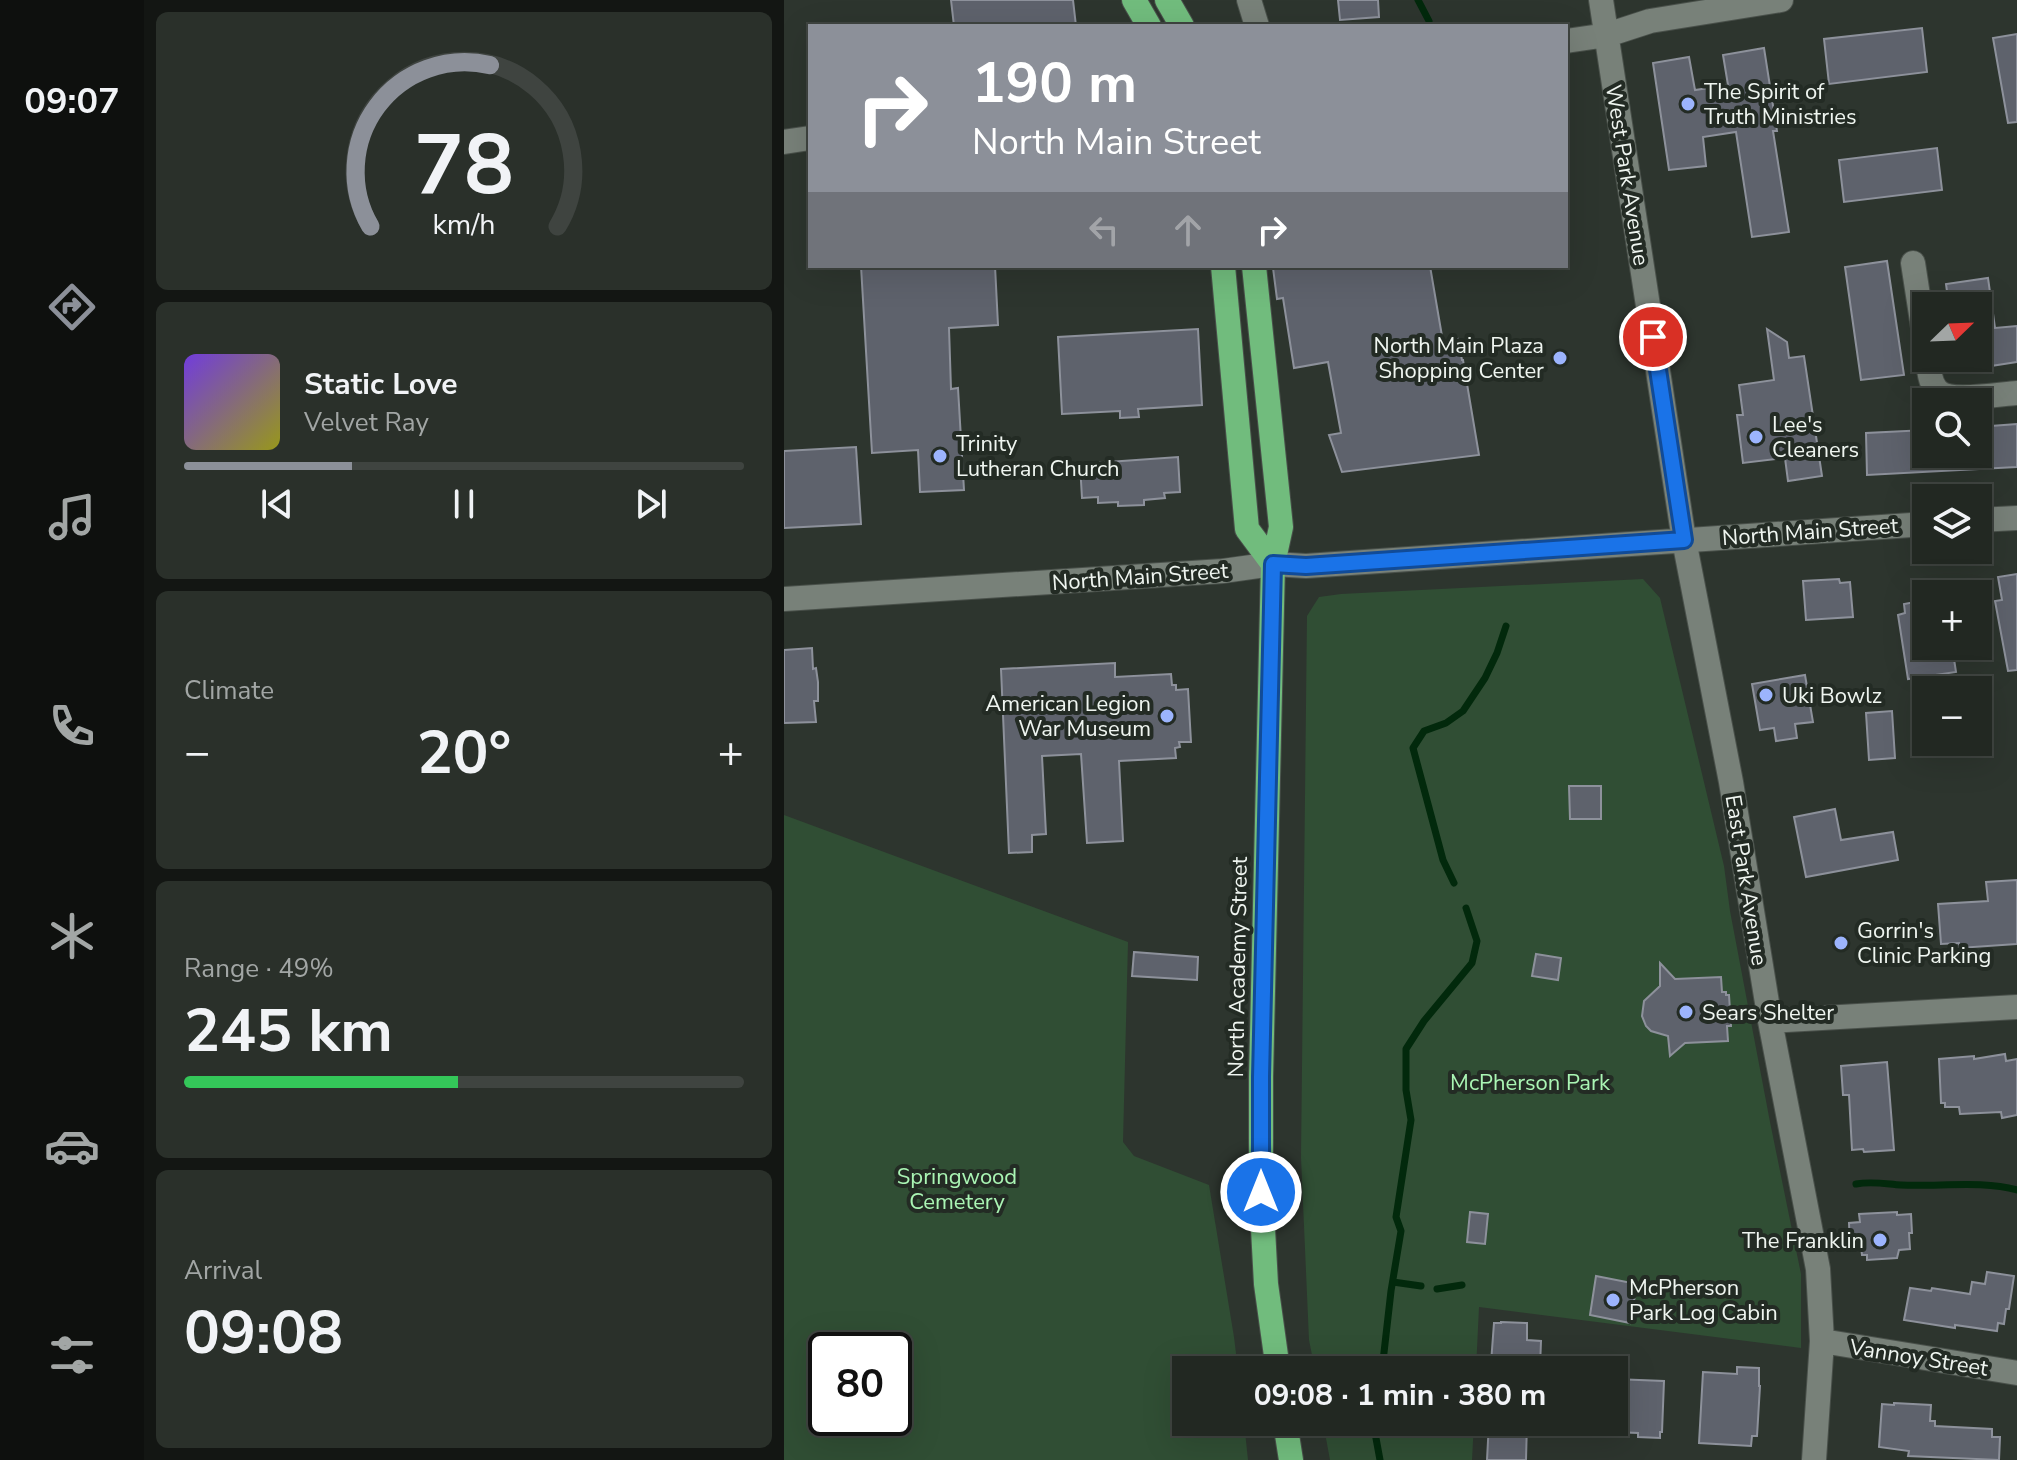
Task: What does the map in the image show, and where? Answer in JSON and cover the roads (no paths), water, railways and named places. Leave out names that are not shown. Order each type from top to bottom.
[{"type":"highway","points":[[1134,0],[1148,24]]},
{"type":"highway","points":[[1223,268],[1247,529],[1273,564]]},
{"type":"highway","name":"North Academy Street","points":[[1254,268],[1281,527],[1273,564],[1261,1092],[1261,1192],[1266,1284],[1276,1356]]},
{"type":"highway","points":[[1287,1436],[1291,1460]]},
{"type":"street","points":[[1249,0],[1256,24]]},
{"type":"street","name":"West Park Avenue","points":[[1601,0],[1684,540]]},
{"type":"street","points":[[1568,41],[1607,35],[1650,21],[1781,0]]},
{"type":"street","points":[[784,142],[808,138]]},
{"type":"street","points":[[1913,263],[1917,292]]},
{"type":"street","points":[[1931,372],[1934,387],[1946,396],[2017,393]]},
{"type":"street","points":[[1992,519],[2017,518]]},
{"type":"street","name":"North Main Street","points":[[784,599],[1223,571],[1273,564],[1306,566],[1912,525]]},
{"type":"street","name":"East Park Avenue","points":[[1684,540],[1731,782],[1770,1021],[1818,1269],[1822,1341],[1814,1460]]},
{"type":"street","points":[[1770,1021],[2017,1007]]},
{"type":"street","name":"Vannoy Street","points":[[1822,1341],[2017,1373]]},
{"type":"waterway","points":[[1418,0],[1429,21]]},
{"type":"waterway","points":[[1454,883],[1443,860],[1413,748],[1424,731],[1446,723],[1463,711],[1485,678],[1506,626]]},
{"type":"waterway","points":[[1384,1356],[1401,1231],[1396,1217],[1411,1120],[1406,1090],[1406,1049],[1424,1021],[1472,963],[1477,941],[1466,908]]},
{"type":"waterway","points":[[1856,1184],[1975,1185],[2017,1190]]},
{"type":"waterway","points":[[1393,1282],[1421,1286]]},
{"type":"waterway","points":[[1437,1289],[1462,1285]]},
{"type":"waterway","points":[[1376,1436],[1380,1460]]},
{"type":"place","name":"The Spirit of Truth Ministries","points":[[1688,104]]},
{"type":"place","name":"North Main Plaza Shopping Center","points":[[1560,358]]},
{"type":"place","name":"Lee's Cleaners","points":[[1756,437]]},
{"type":"place","name":"Trinity Lutheran Church","points":[[940,456]]},
{"type":"place","name":"Uki Bowlz","points":[[1766,695]]},
{"type":"place","name":"American Legion War Museum","points":[[1167,716]]},
{"type":"place","name":"Gorrin's Clinic Parking","points":[[1841,943]]},
{"type":"place","name":"Sears Shelter","points":[[1686,1012]]},
{"type":"place","name":"The Franklin","points":[[1880,1240]]},
{"type":"place","name":"McPherson Park Log Cabin","points":[[1613,1300]]},
{"type":"park label","name":"McPherson Park","points":[[1530,1082]]},
{"type":"park label","name":"Springwood Cemetery","points":[[957,1188]]}]
